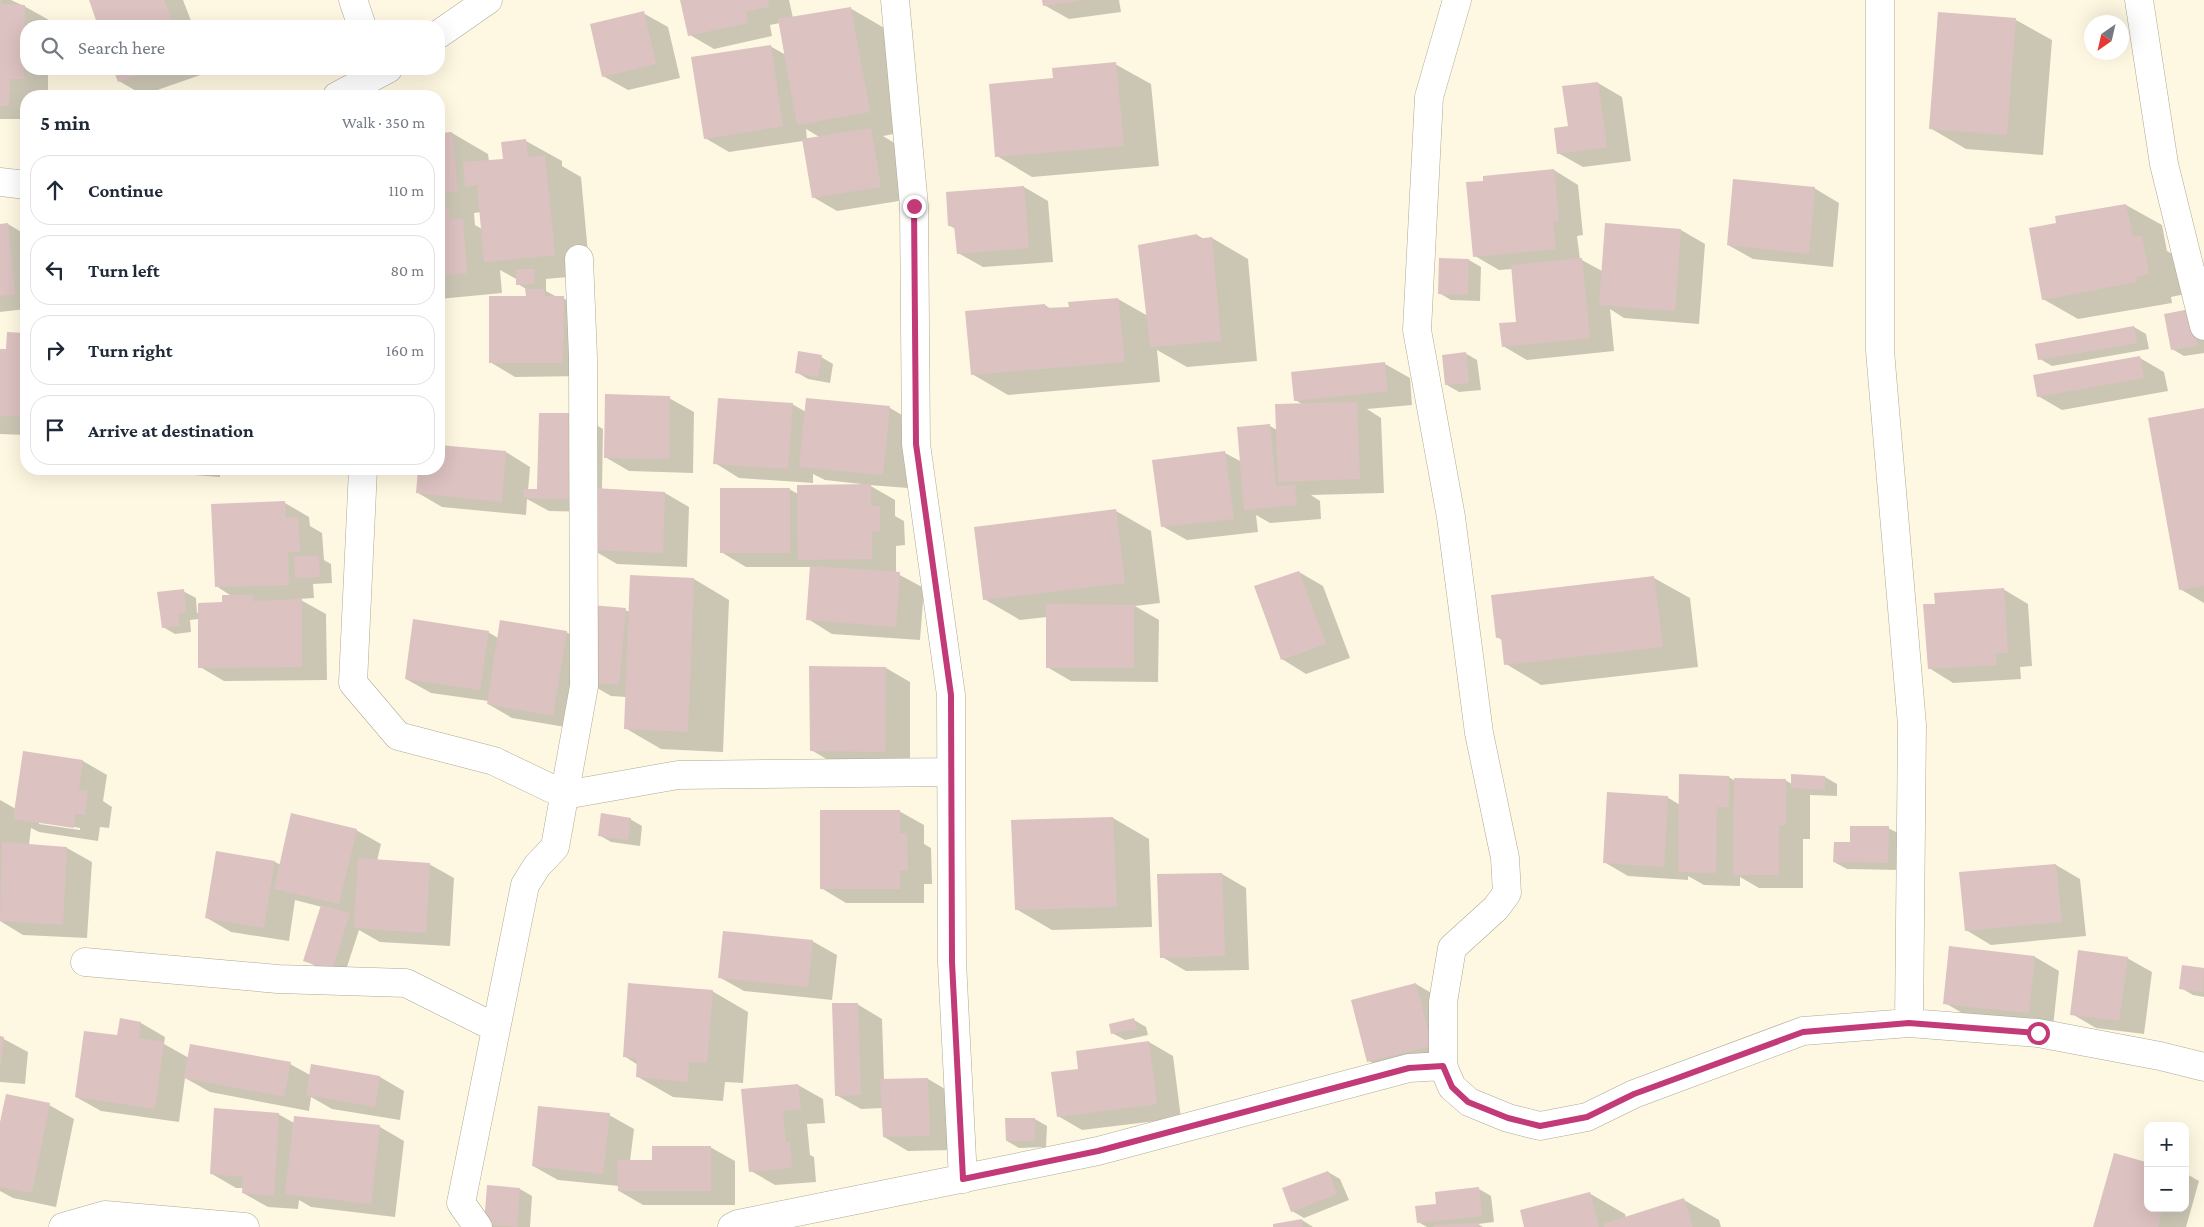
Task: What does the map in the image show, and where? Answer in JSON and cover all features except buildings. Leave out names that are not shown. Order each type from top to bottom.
[{"type":"street","points":[[353,0],[360,20]]},
{"type":"street","points":[[445,30],[488,0]]},
{"type":"street","points":[[894,0],[914,206],[916,444],[951,695],[952,962],[963,1179]]},
{"type":"street","points":[[1457,0],[1429,98],[1417,330],[1451,517],[1479,732],[1505,858],[1507,893],[1496,908],[1452,948],[1443,1002],[1443,1066],[1452,1087],[1468,1102],[1508,1118],[1540,1126],[1587,1117],[1634,1094],[1803,1032],[1909,1023],[2038,1033],[2160,1056],[2204,1067]]},
{"type":"street","points":[[1880,0],[1880,351],[1912,725],[1909,1023]]},
{"type":"street","points":[[2140,0],[2164,164],[2204,326]]},
{"type":"street","points":[[348,90],[374,75]]},
{"type":"street","points":[[0,182],[20,184]]},
{"type":"street","points":[[478,1227],[461,1203],[526,885],[537,866],[555,847],[584,686],[583,357],[579,259]]},
{"type":"street","points":[[363,475],[352,682],[398,736],[494,761],[565,795],[678,775],[951,772]]},
{"type":"street","points":[[86,962],[278,979],[406,983],[496,1028]]},
{"type":"street","points":[[732,1227],[738,1224],[1098,1151],[1409,1068],[1443,1066]]},
{"type":"street","points":[[63,1227],[105,1215],[245,1227]]},
{"type":"route","points":[[914,206],[916,444],[951,695],[952,962],[963,1179],[1098,1151],[1409,1068],[1443,1066],[1452,1087],[1468,1102],[1508,1118],[1540,1126],[1587,1117],[1634,1094],[1695,1070],[1803,1032],[1909,1023],[2038,1033]]}]
